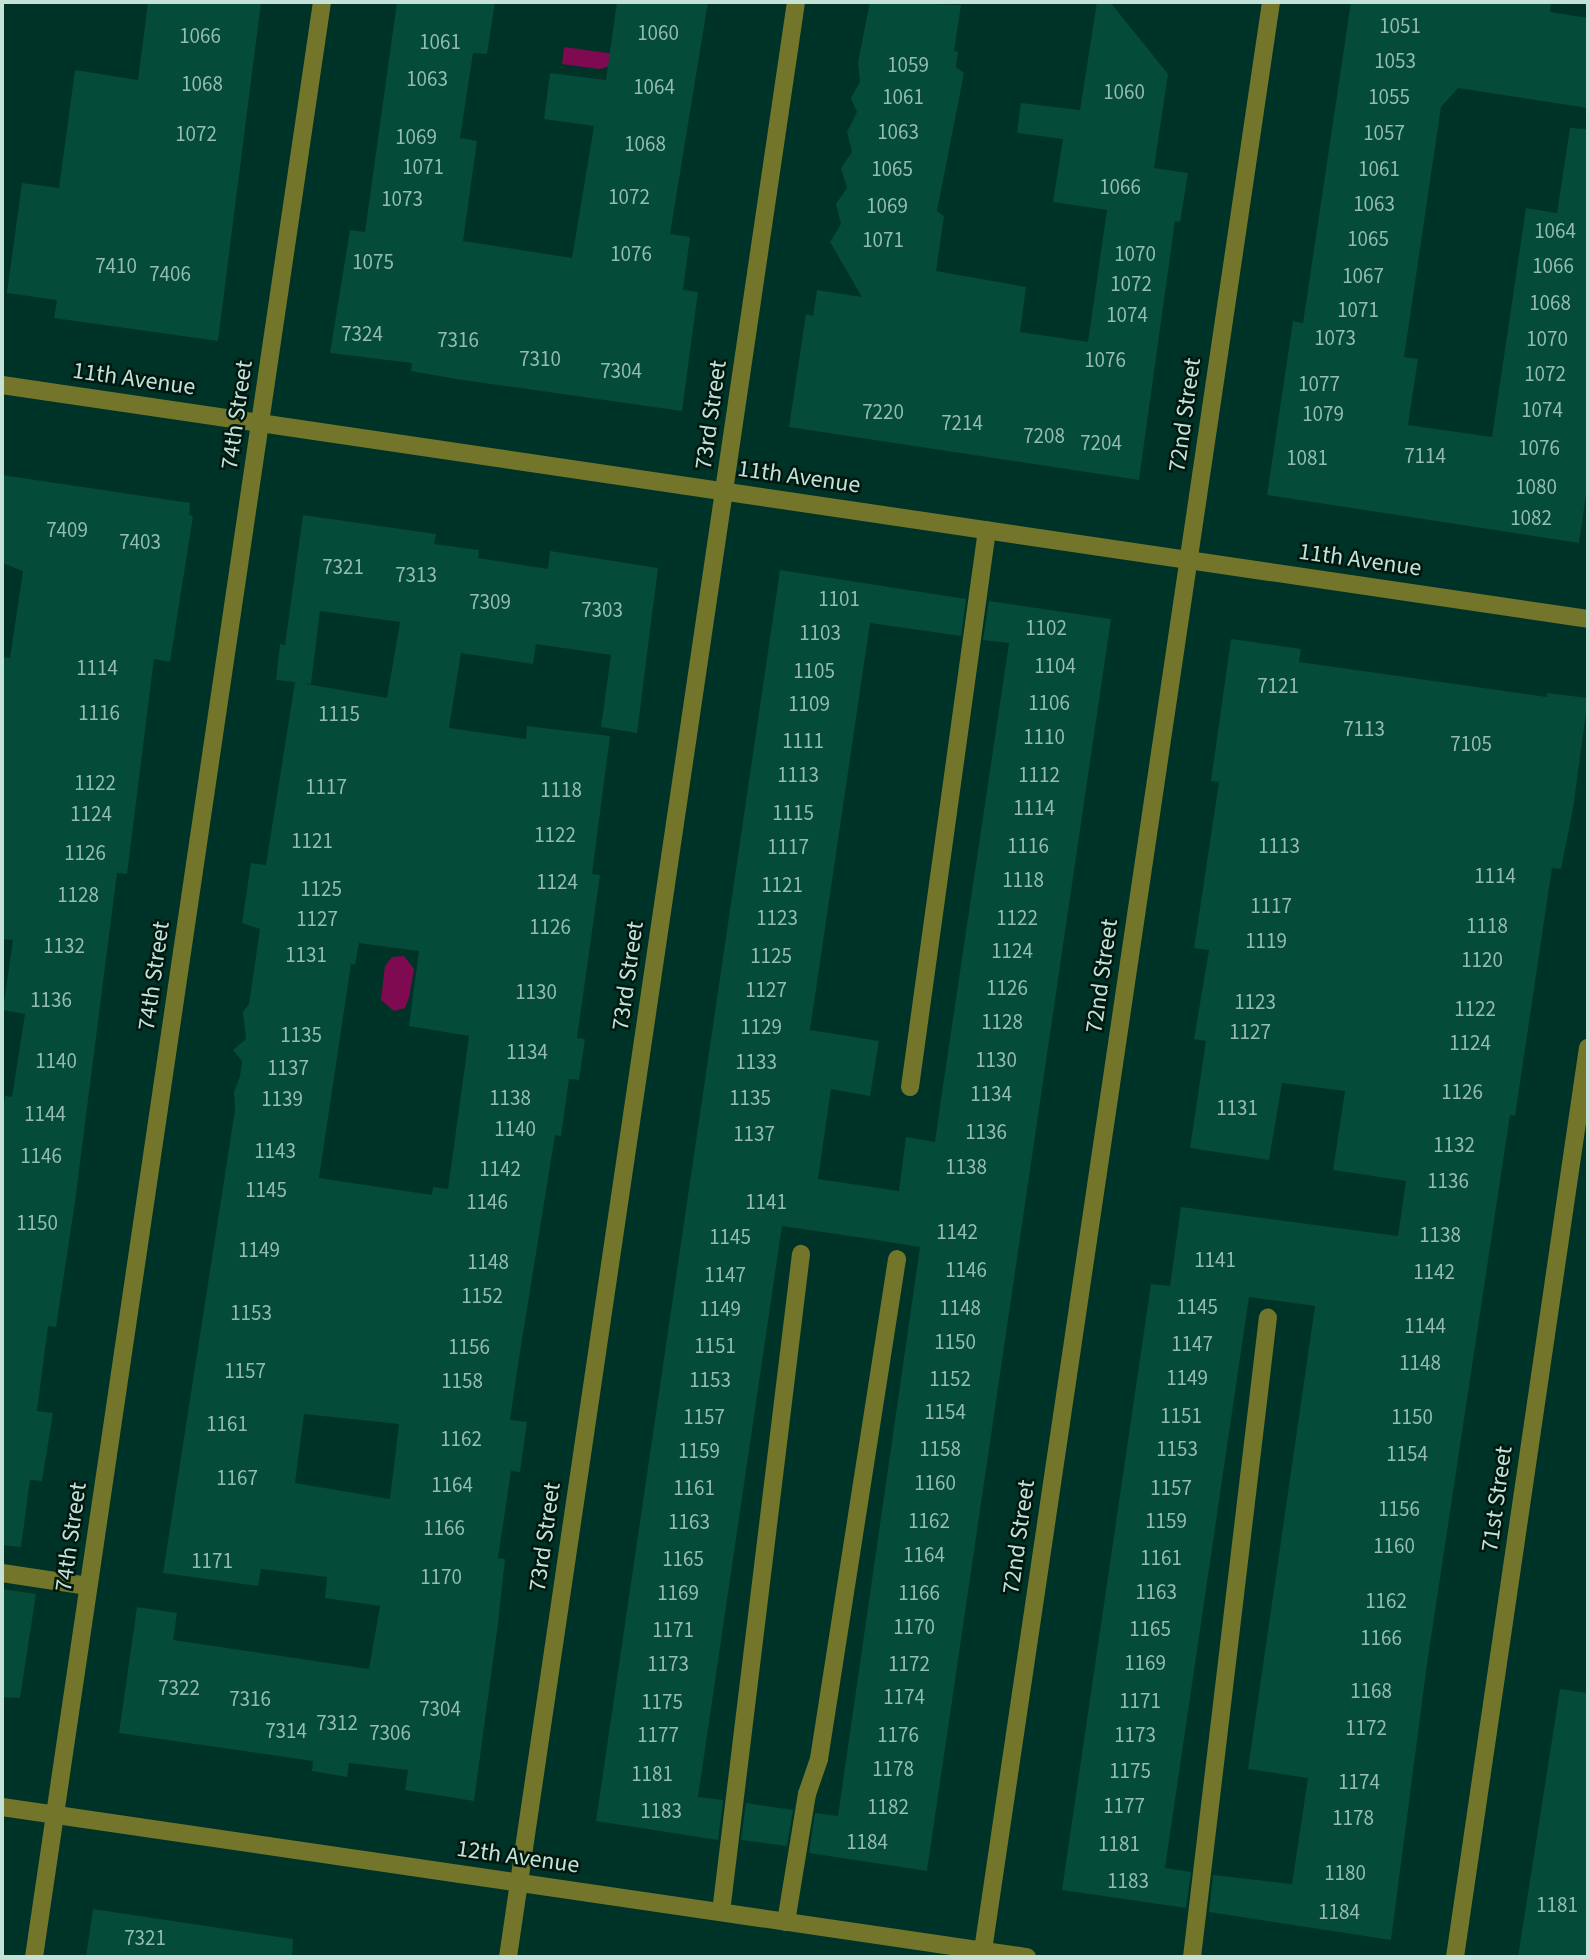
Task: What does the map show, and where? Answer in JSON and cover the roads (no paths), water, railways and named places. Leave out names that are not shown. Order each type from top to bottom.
[{"type":"street","name":"74th Street","points":[[34,1957],[322,2]]},
{"type":"street","name":"73rd Street","points":[[508,1957],[796,2]]},
{"type":"street","name":"72nd Street","points":[[982,1954],[1271,2]]},
{"type":"street","name":"11th Avenue","points":[[2,385],[1588,619]]},
{"type":"street","points":[[910,1087],[987,530]]},
{"type":"street","name":"71st Street","points":[[1455,1957],[1588,1048]]},
{"type":"street","points":[[722,1912],[801,1254]]},
{"type":"street","points":[[786,1922],[807,1794],[819,1759],[897,1259]]},
{"type":"street","points":[[1192,1957],[1268,1317]]},
{"type":"street","points":[[2,1573],[88,1586]]},
{"type":"street","name":"12th Avenue","points":[[2,1807],[722,1912],[982,1954],[1027,1957]]}]
